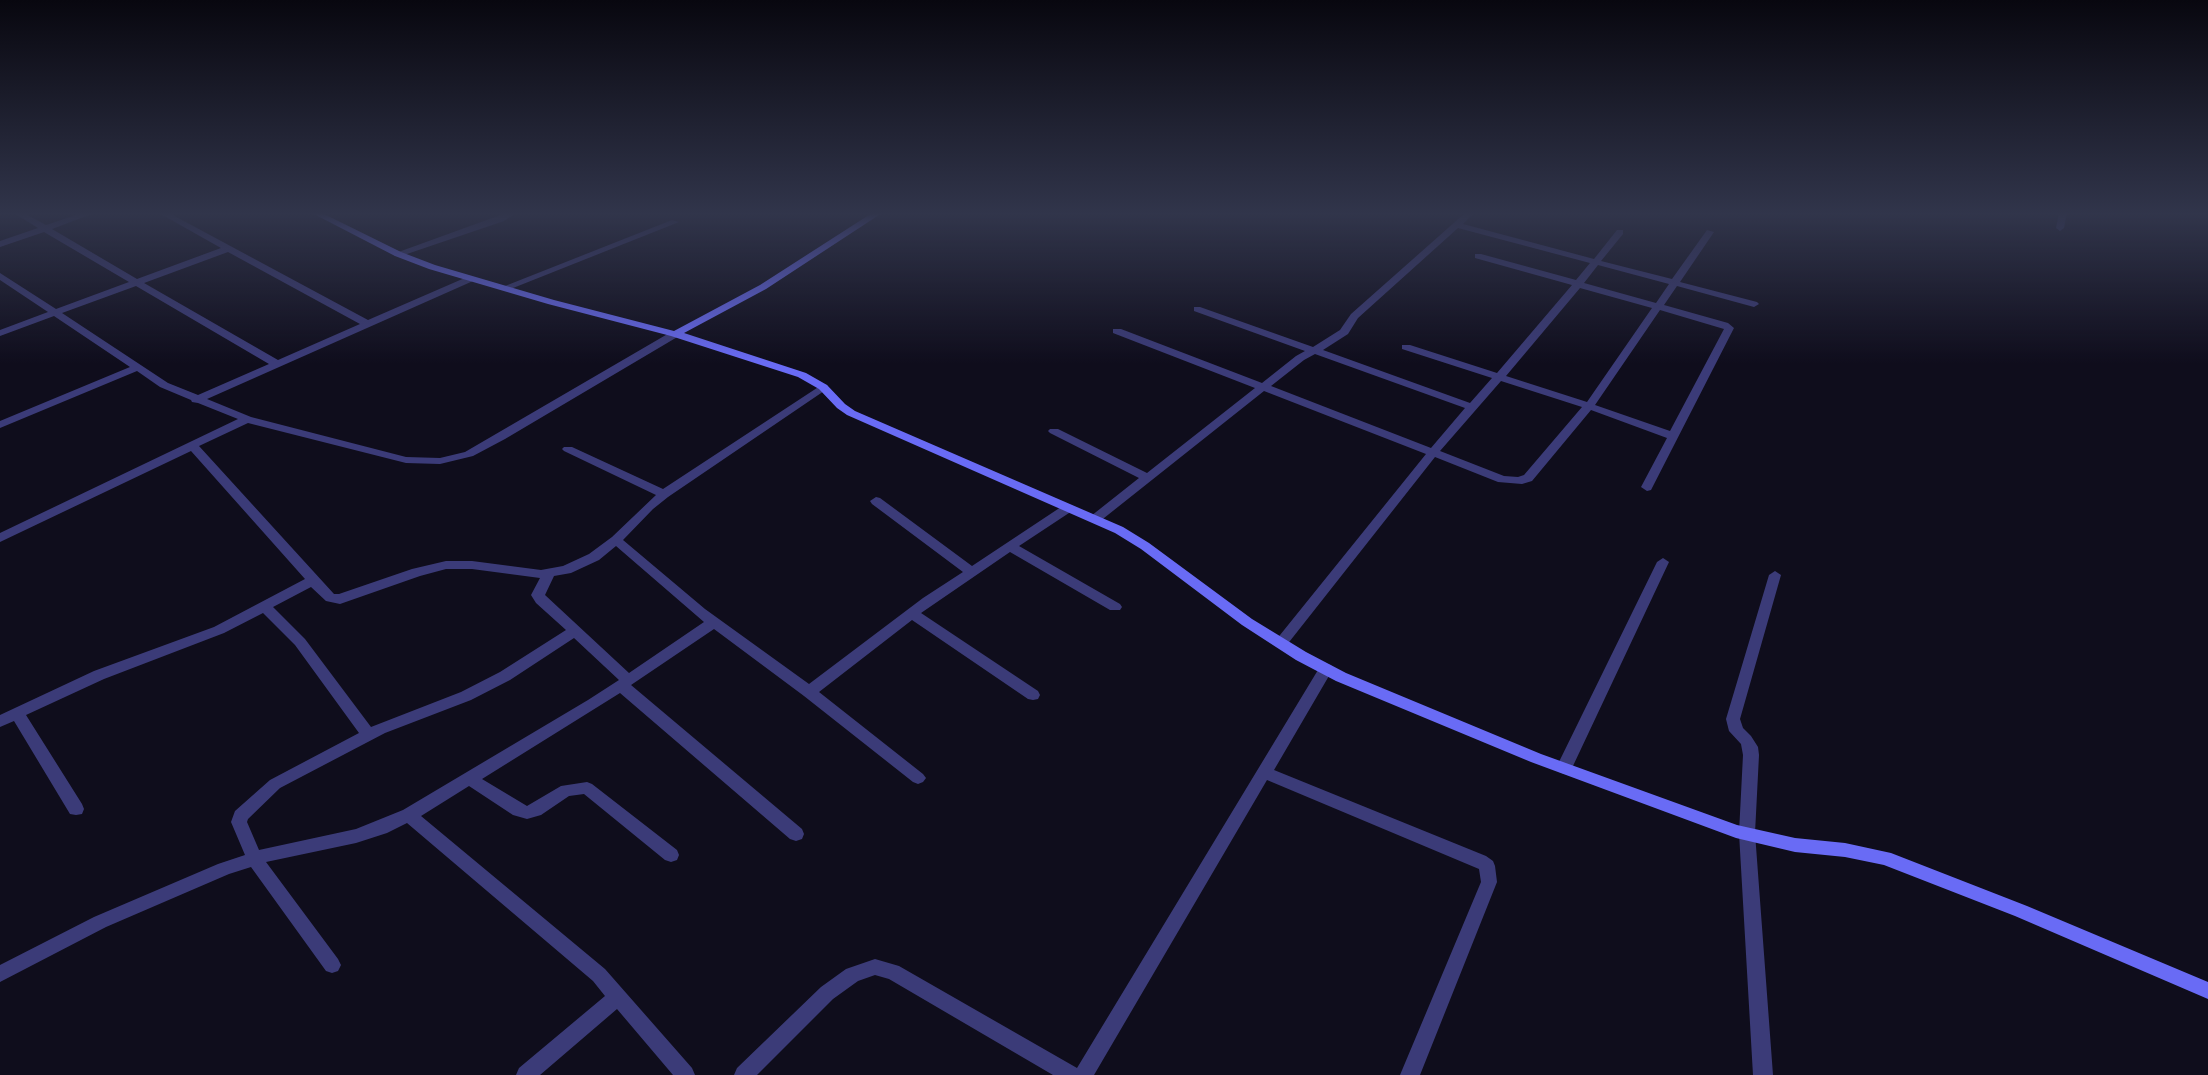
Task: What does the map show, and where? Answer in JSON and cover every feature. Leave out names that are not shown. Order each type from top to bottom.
[{"type":"street","points":[[102,263],[277,364]]},
{"type":"street","points":[[0,333],[189,263]]},
{"type":"street","points":[[257,263],[368,324]]},
{"type":"street","points":[[424,263],[470,279],[551,302],[675,334],[795,372],[823,387],[841,406],[851,413],[1119,530],[1145,546],[1247,622],[1281,644],[1341,677],[1564,768],[1747,833],[1794,845],[1845,850],[1885,858],[2021,911],[2208,991]]},
{"type":"street","points":[[505,288],[569,263]]},
{"type":"street","points":[[0,276],[164,386],[196,400],[247,419],[406,460],[440,461],[469,454],[500,437],[675,334],[763,287],[800,263]]},
{"type":"street","points":[[1095,519],[1300,358],[1344,332],[1354,316],[1413,263]]},
{"type":"street","points":[[1502,263],[1724,325],[1729,328],[1647,487]]},
{"type":"street","points":[[1281,644],[1433,452],[1594,263]]},
{"type":"street","points":[[1599,263],[1754,304]]},
{"type":"street","points":[[1117,331],[1502,479],[1518,481],[1528,478],[1589,406],[1687,263]]},
{"type":"street","points":[[196,400],[470,279]]},
{"type":"street","points":[[1197,309],[1472,407]]},
{"type":"street","points":[[1406,347],[1589,406],[1673,436]]},
{"type":"street","points":[[0,425],[136,368]]},
{"type":"street","points":[[192,445],[324,593],[331,598],[340,599],[352,597],[417,572],[446,565],[472,565],[540,574],[566,570],[587,560],[616,540],[649,506],[664,494],[823,387]]},
{"type":"street","points":[[0,538],[247,419]]},
{"type":"street","points":[[1054,431],[1148,478]]},
{"type":"street","points":[[568,449],[664,494]]},
{"type":"street","points":[[876,501],[972,572]]},
{"type":"street","points":[[809,692],[912,613],[1068,508]]},
{"type":"street","points":[[616,540],[714,622],[809,692],[918,778]]},
{"type":"street","points":[[1009,546],[1115,607]]},
{"type":"street","points":[[1564,768],[1663,562]]},
{"type":"street","points":[[550,572],[538,595],[540,600],[574,631],[624,683],[796,834]]},
{"type":"street","points":[[1762,1075],[1756,953],[1747,833],[1751,756],[1750,747],[1736,730],[1733,719],[1775,575]]},
{"type":"street","points":[[0,721],[99,675],[219,630],[314,580]]},
{"type":"street","points":[[265,607],[300,642],[369,735]]},
{"type":"street","points":[[912,613],[1033,695]]},
{"type":"street","points":[[0,974],[100,922],[224,869],[254,858],[356,836],[381,828],[409,815],[593,704],[714,622]]},
{"type":"street","points":[[332,965],[254,858],[239,822],[241,816],[275,784],[369,735],[466,696],[505,676],[574,631]]},
{"type":"street","points":[[1083,1075],[1326,669]]},
{"type":"street","points":[[17,713],[76,809]]},
{"type":"street","points":[[1264,773],[1480,861],[1487,866],[1489,882],[1410,1075]]},
{"type":"street","points":[[470,778],[519,810],[527,812],[535,810],[566,790],[587,788],[671,855]]},
{"type":"street","points":[[409,815],[599,975],[685,1075]]},
{"type":"street","points":[[744,1075],[827,993],[852,974],[875,967],[893,972],[1071,1075]]},
{"type":"street","points":[[526,1075],[617,997]]}]
